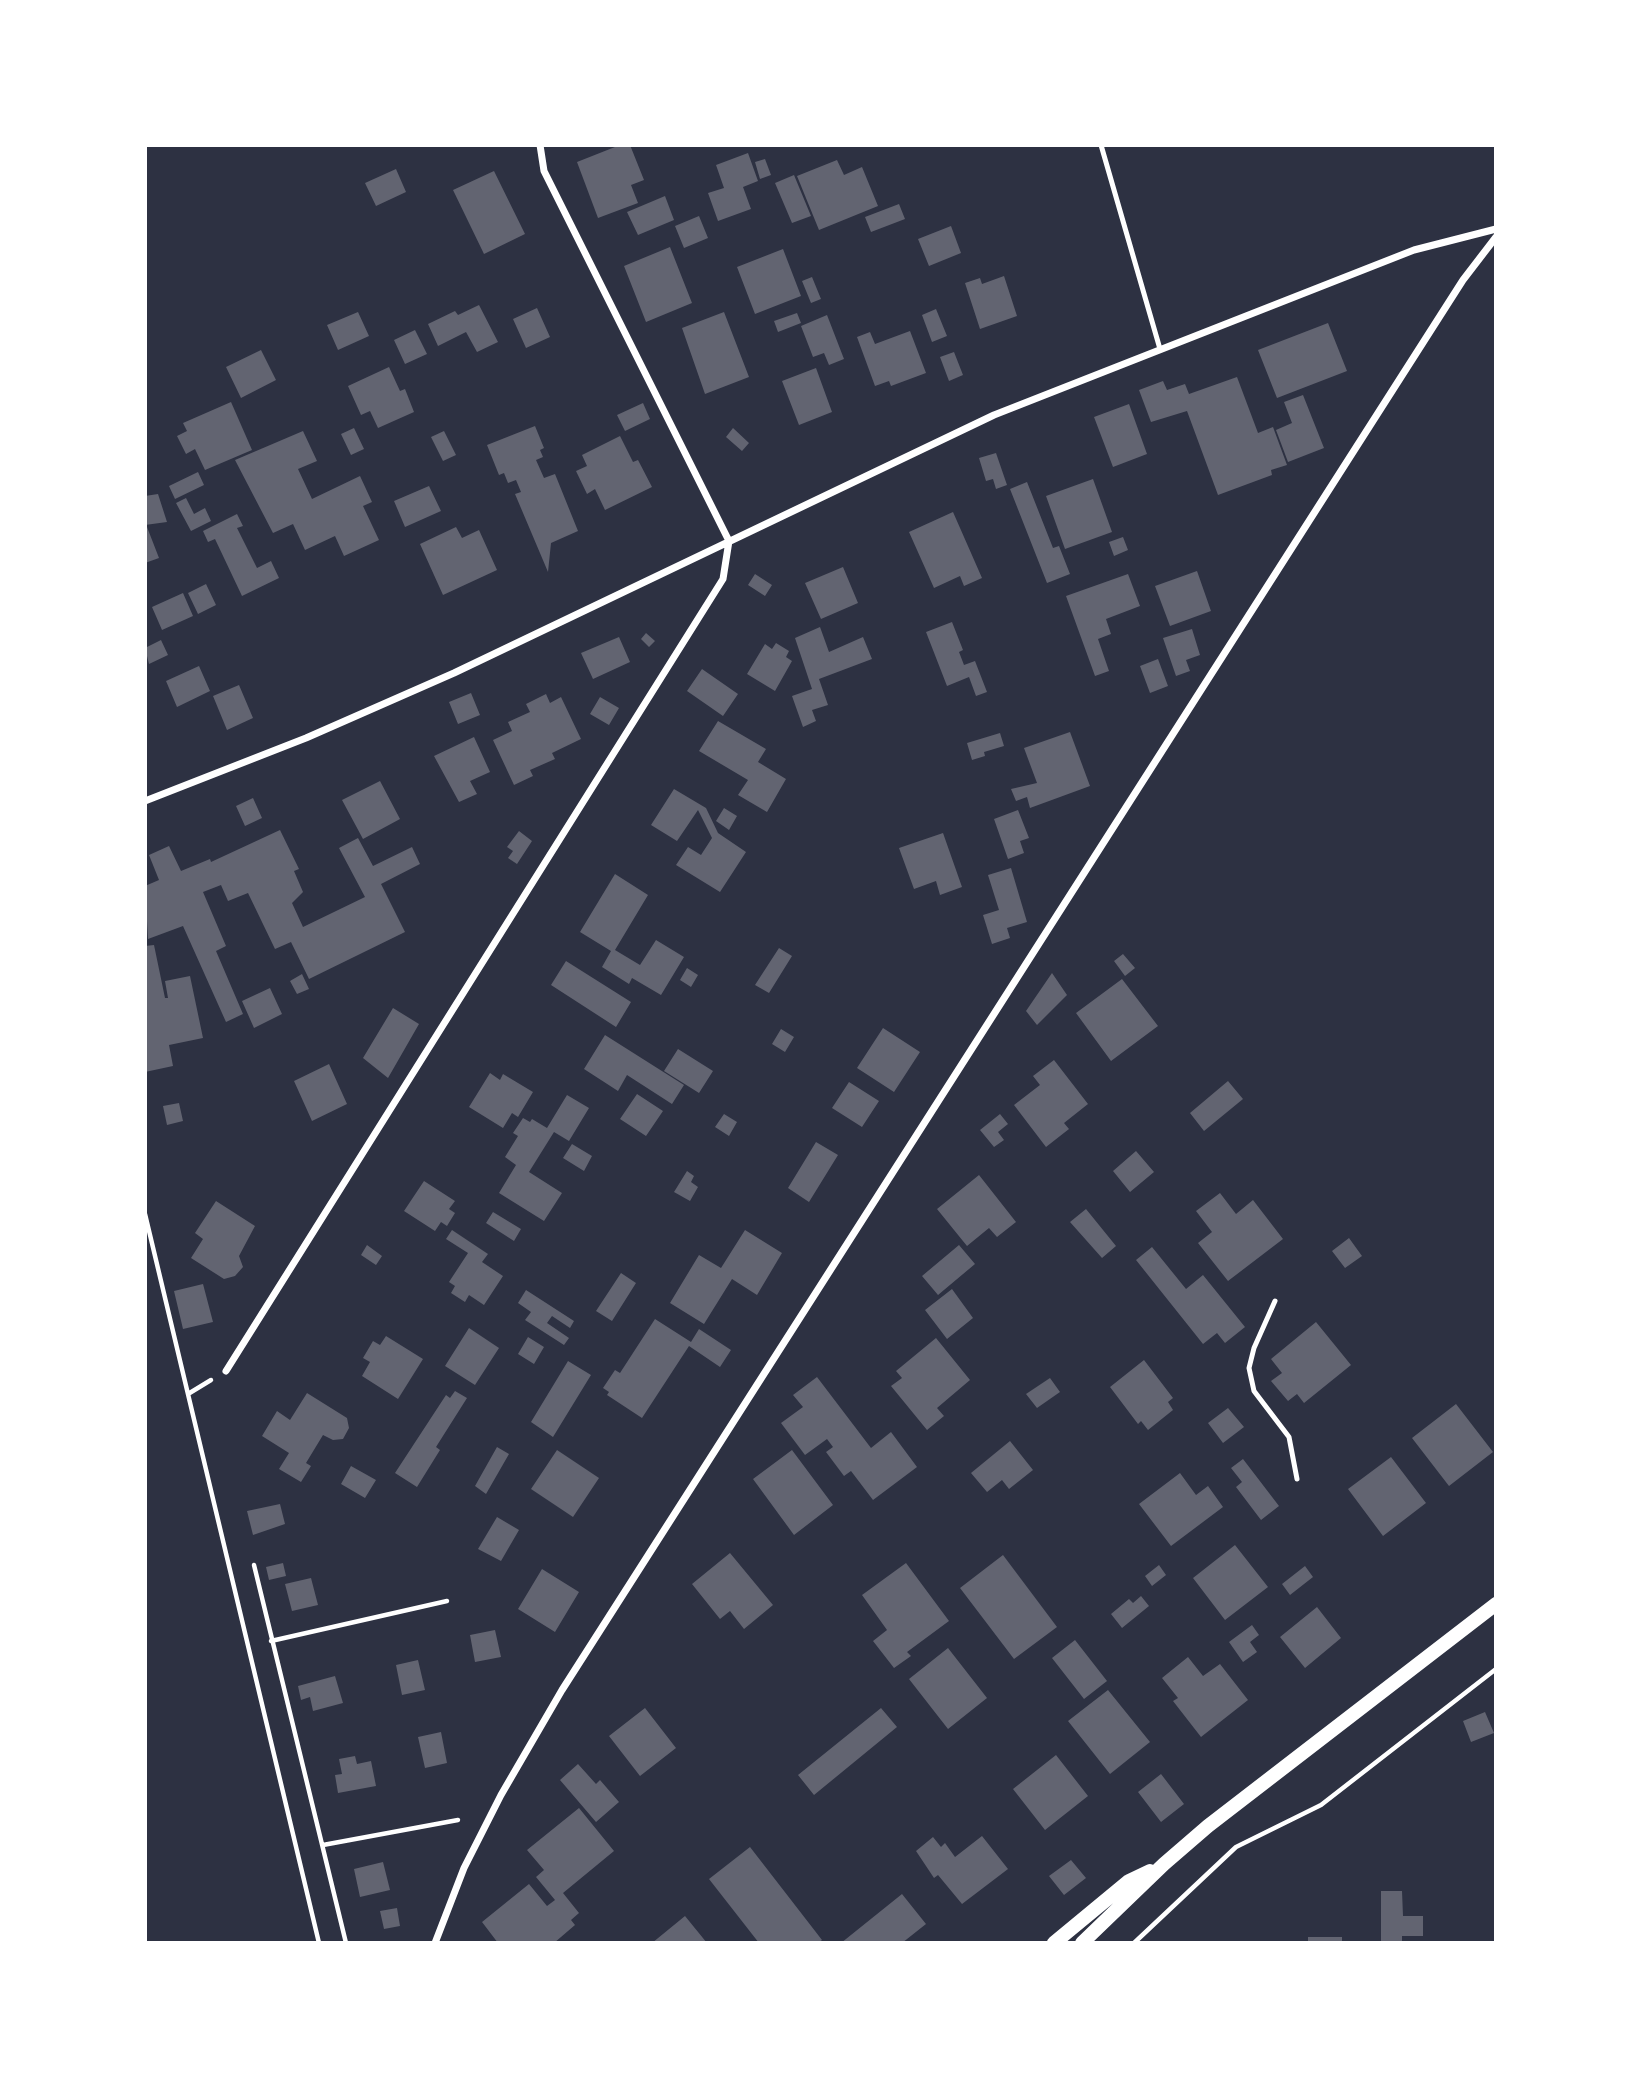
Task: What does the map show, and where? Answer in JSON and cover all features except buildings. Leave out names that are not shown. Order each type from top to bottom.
[{"type":"main road","points":[[1082,1943],[1164,1864],[1496,1604]]},
{"type":"main road","points":[[1054,1943],[1129,1881],[1164,1864]]},
{"type":"street","points":[[226,1371],[723,579],[729,541],[544,171],[540,145]]},
{"type":"street","points":[[145,801],[306,738],[454,673],[994,415],[1414,250],[1496,229]]},
{"type":"street","points":[[435,1943],[464,1868],[501,1795],[562,1690],[1463,280],[1496,237]]},
{"type":"lane","points":[[1101,145],[1160,349]]},
{"type":"lane","points":[[1275,1301],[1248,1368],[1254,1391],[1289,1437],[1297,1479]]},
{"type":"path","points":[[145,1214],[319,1943]]},
{"type":"path","points":[[188,1394],[226,1371]]},
{"type":"path","points":[[254,1565],[346,1943]]},
{"type":"path","points":[[271,1641],[447,1601]]},
{"type":"path","points":[[1134,1943],[1236,1847],[1321,1805],[1496,1669]]},
{"type":"path","points":[[323,1845],[458,1820]]}]
